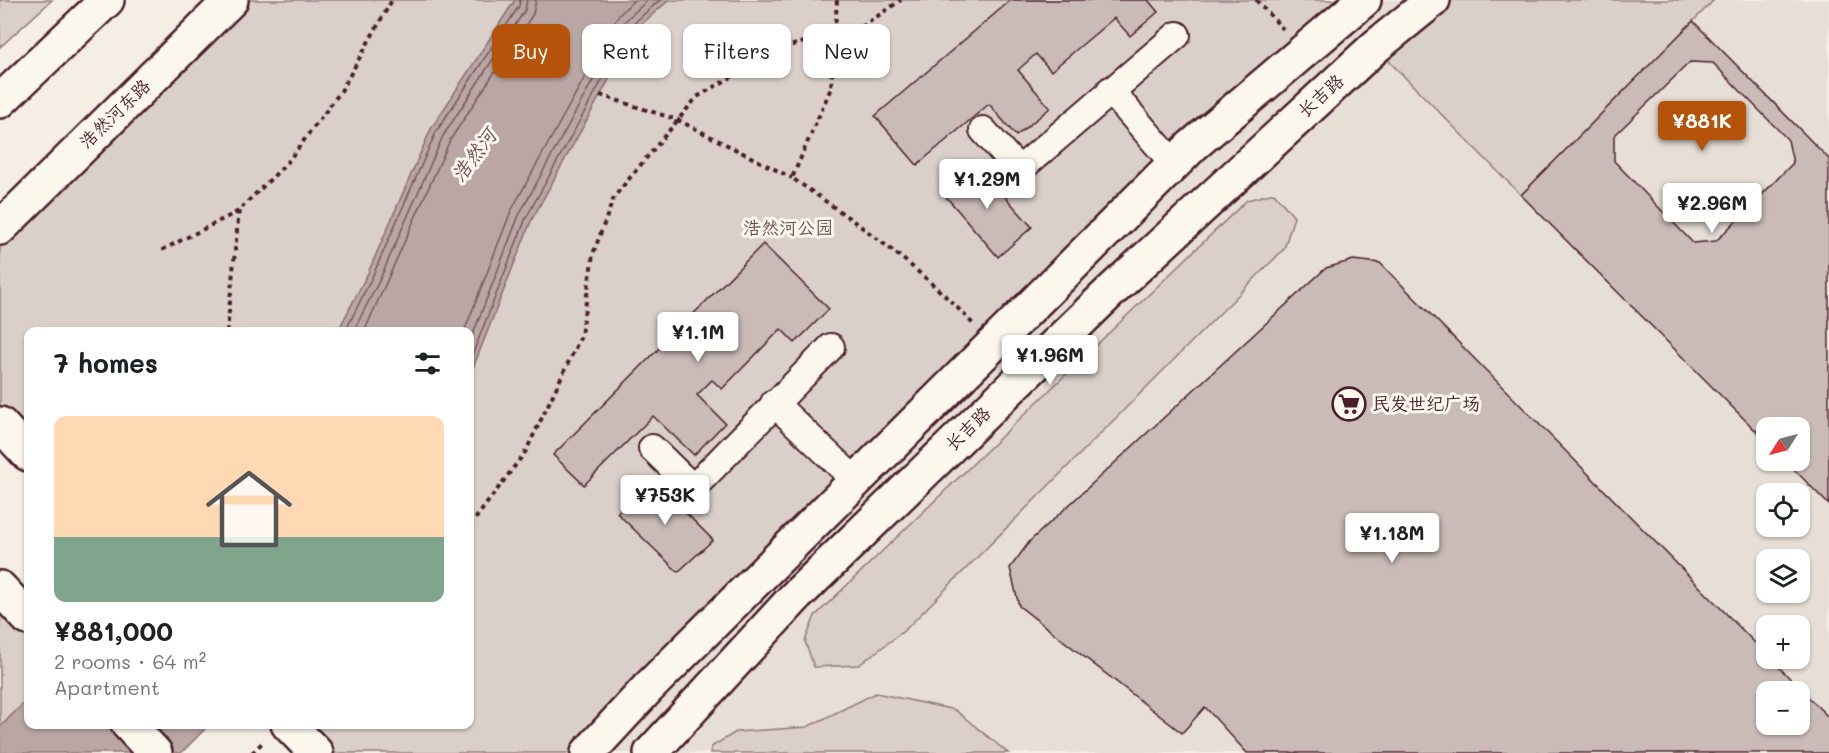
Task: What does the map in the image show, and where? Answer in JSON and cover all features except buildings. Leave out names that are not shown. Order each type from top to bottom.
[{"type":"street","points":[[0,101],[107,0]]},
{"type":"street","name":"浩然河东路","points":[[0,228],[231,0]]},
{"type":"street","points":[[588,753],[648,688],[1174,164],[1364,0]]},
{"type":"street","name":"长吉路","points":[[651,753],[795,597],[1109,293],[1375,47],[1433,0]]},
{"type":"street","points":[[983,130],[1019,170],[1177,35]]},
{"type":"street","points":[[1110,90],[1174,164]]},
{"type":"street","points":[[652,448],[693,488],[831,347]]},
{"type":"street","points":[[774,403],[856,481]]},
{"type":"street","points":[[0,424],[24,449]]},
{"type":"street","points":[[0,588],[24,614]]},
{"type":"street","points":[[133,729],[155,753]]},
{"type":"street","points":[[293,729],[315,753]]},
{"type":"path","points":[[162,250],[239,210],[287,163],[341,91],[392,0]]},
{"type":"path","points":[[836,24],[837,0]]},
{"type":"path","points":[[865,24],[901,0]]},
{"type":"path","points":[[1257,0],[1304,52]]},
{"type":"path","points":[[474,521],[526,451],[581,336],[593,254],[615,197],[697,97],[782,48],[803,42]]},
{"type":"path","points":[[792,178],[831,88],[832,78]]},
{"type":"path","points":[[600,95],[678,120],[792,178],[877,236],[930,281],[993,345]]},
{"type":"path","points":[[227,327],[239,210]]},
{"type":"shaded area","name":"民发世纪广场","points":[[1364,0],[1829,0],[1829,753],[588,753]]},
{"type":"green space","points":[[0,0],[52,0],[0,47]]},
{"type":"green space","points":[[231,0],[515,0],[499,24],[492,24],[492,35],[431,129],[368,273],[340,327],[24,327],[24,450],[0,424],[0,228]]},
{"type":"green space","name":"浩然河公园","points":[[669,0],[1364,0],[588,753],[317,753],[293,729],[474,729],[474,365],[531,221],[610,78],[671,78],[671,24],[641,24]]},
{"type":"green space","points":[[1433,0],[1714,0],[1521,195],[1375,47]]},
{"type":"green space","points":[[1274,193],[1294,217],[1284,249],[905,630],[859,665],[814,667],[805,641],[815,616],[1247,200]]},
{"type":"green space","points":[[0,588],[24,614],[24,703],[0,727]]},
{"type":"green space","points":[[876,693],[955,710],[1008,753],[710,753],[711,747],[736,732],[807,727]]},
{"type":"water","name":"浩然河","points":[[515,0],[669,0],[641,24],[582,24],[582,78],[610,78],[531,221],[474,365],[474,327],[340,327],[368,273],[431,129],[492,35],[492,78],[570,78],[570,24],[499,24]]},
{"type":"water","points":[[24,703],[24,729],[205,729],[181,753],[0,753],[0,727]]},
{"type":"place","name":"民发世纪广场","points":[[1349,404]]}]
